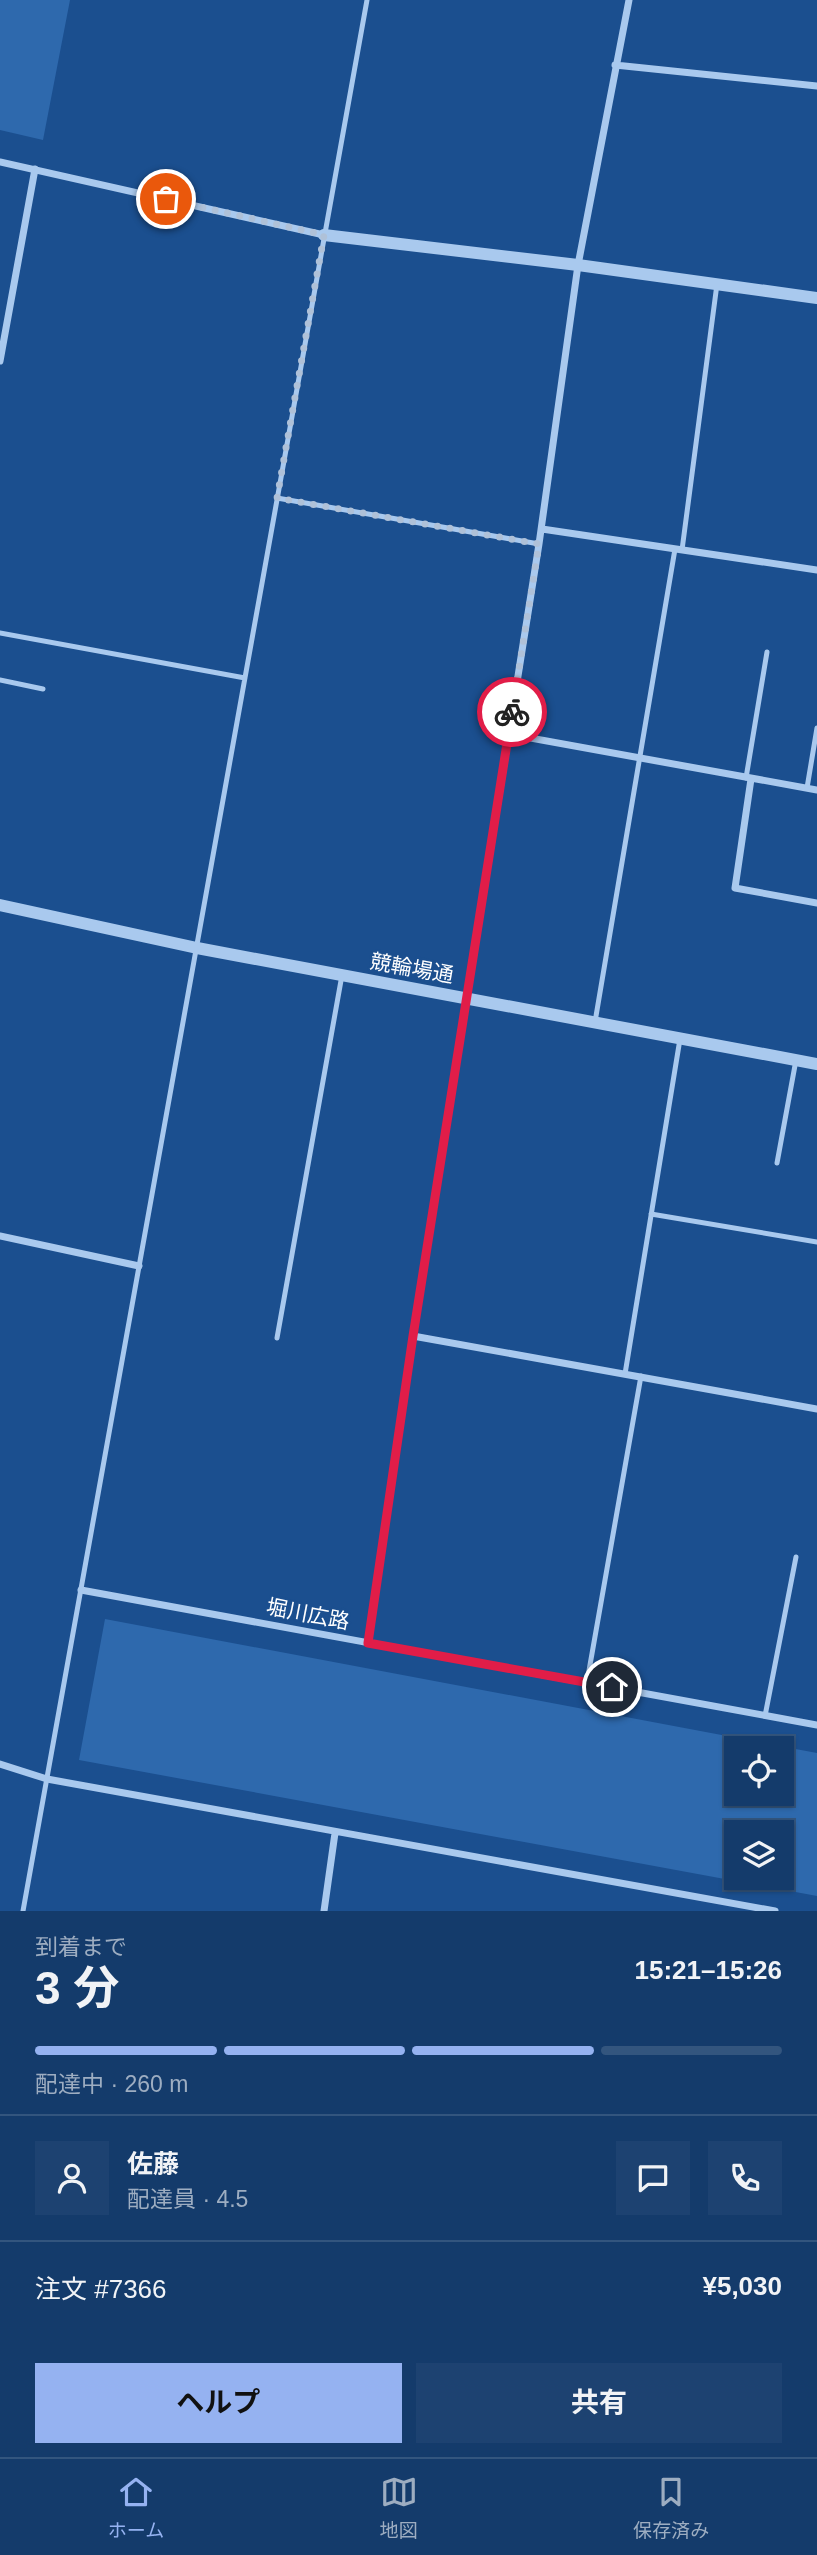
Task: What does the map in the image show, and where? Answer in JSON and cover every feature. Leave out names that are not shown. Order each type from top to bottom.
[{"type":"street","points":[[368,1643],[413,1336],[539,544],[578,265],[629,0]]},
{"type":"street","points":[[615,65],[817,86]]},
{"type":"street","points":[[0,162],[324,235],[578,265],[817,298]]},
{"type":"street","points":[[0,361],[35,169]]},
{"type":"street","points":[[541,529],[817,570]]},
{"type":"street","points":[[508,734],[817,790]]},
{"type":"street","points":[[749,778],[735,888],[817,903]]},
{"type":"street","name":"競輪場通","points":[[0,905],[197,948],[817,1063]]},
{"type":"street","points":[[0,1236],[139,1266]]},
{"type":"street","points":[[413,1336],[817,1409]]},
{"type":"street","name":"堀川広路","points":[[81,1590],[817,1726]]},
{"type":"street","points":[[0,1764],[47,1779],[775,1911]]},
{"type":"street","points":[[324,1911],[335,1833]]},
{"type":"lane","points":[[23,1911],[367,0]]},
{"type":"lane","points":[[595,1022],[678,550],[717,284]]},
{"type":"lane","points":[[277,498],[539,544]]},
{"type":"lane","points":[[0,633],[245,678]]},
{"type":"lane","points":[[749,778],[767,652]]},
{"type":"lane","points":[[0,680],[43,689]]},
{"type":"lane","points":[[807,788],[817,728]]},
{"type":"lane","points":[[277,1338],[342,975]]},
{"type":"lane","points":[[625,1374],[680,1039]]},
{"type":"lane","points":[[777,1163],[796,1060]]},
{"type":"lane","points":[[652,1214],[817,1242]]},
{"type":"lane","points":[[587,1682],[641,1376]]},
{"type":"lane","points":[[765,1716],[796,1556]]},
{"type":"shaded area","points":[[0,0],[70,0],[43,140],[0,130]]},
{"type":"shaded area","points":[[105,1619],[727,1736],[724,1736],[724,1806],[794,1806],[794,1749],[817,1753],[817,1896],[784,1890],[794,1890],[794,1820],[724,1820],[724,1879],[79,1760]]},
{"type":"way so far","points":[[166,199],[324,235],[277,498],[539,544],[512,712]]},
{"type":"route","points":[[512,712],[413,1336],[368,1643],[612,1687]]}]
